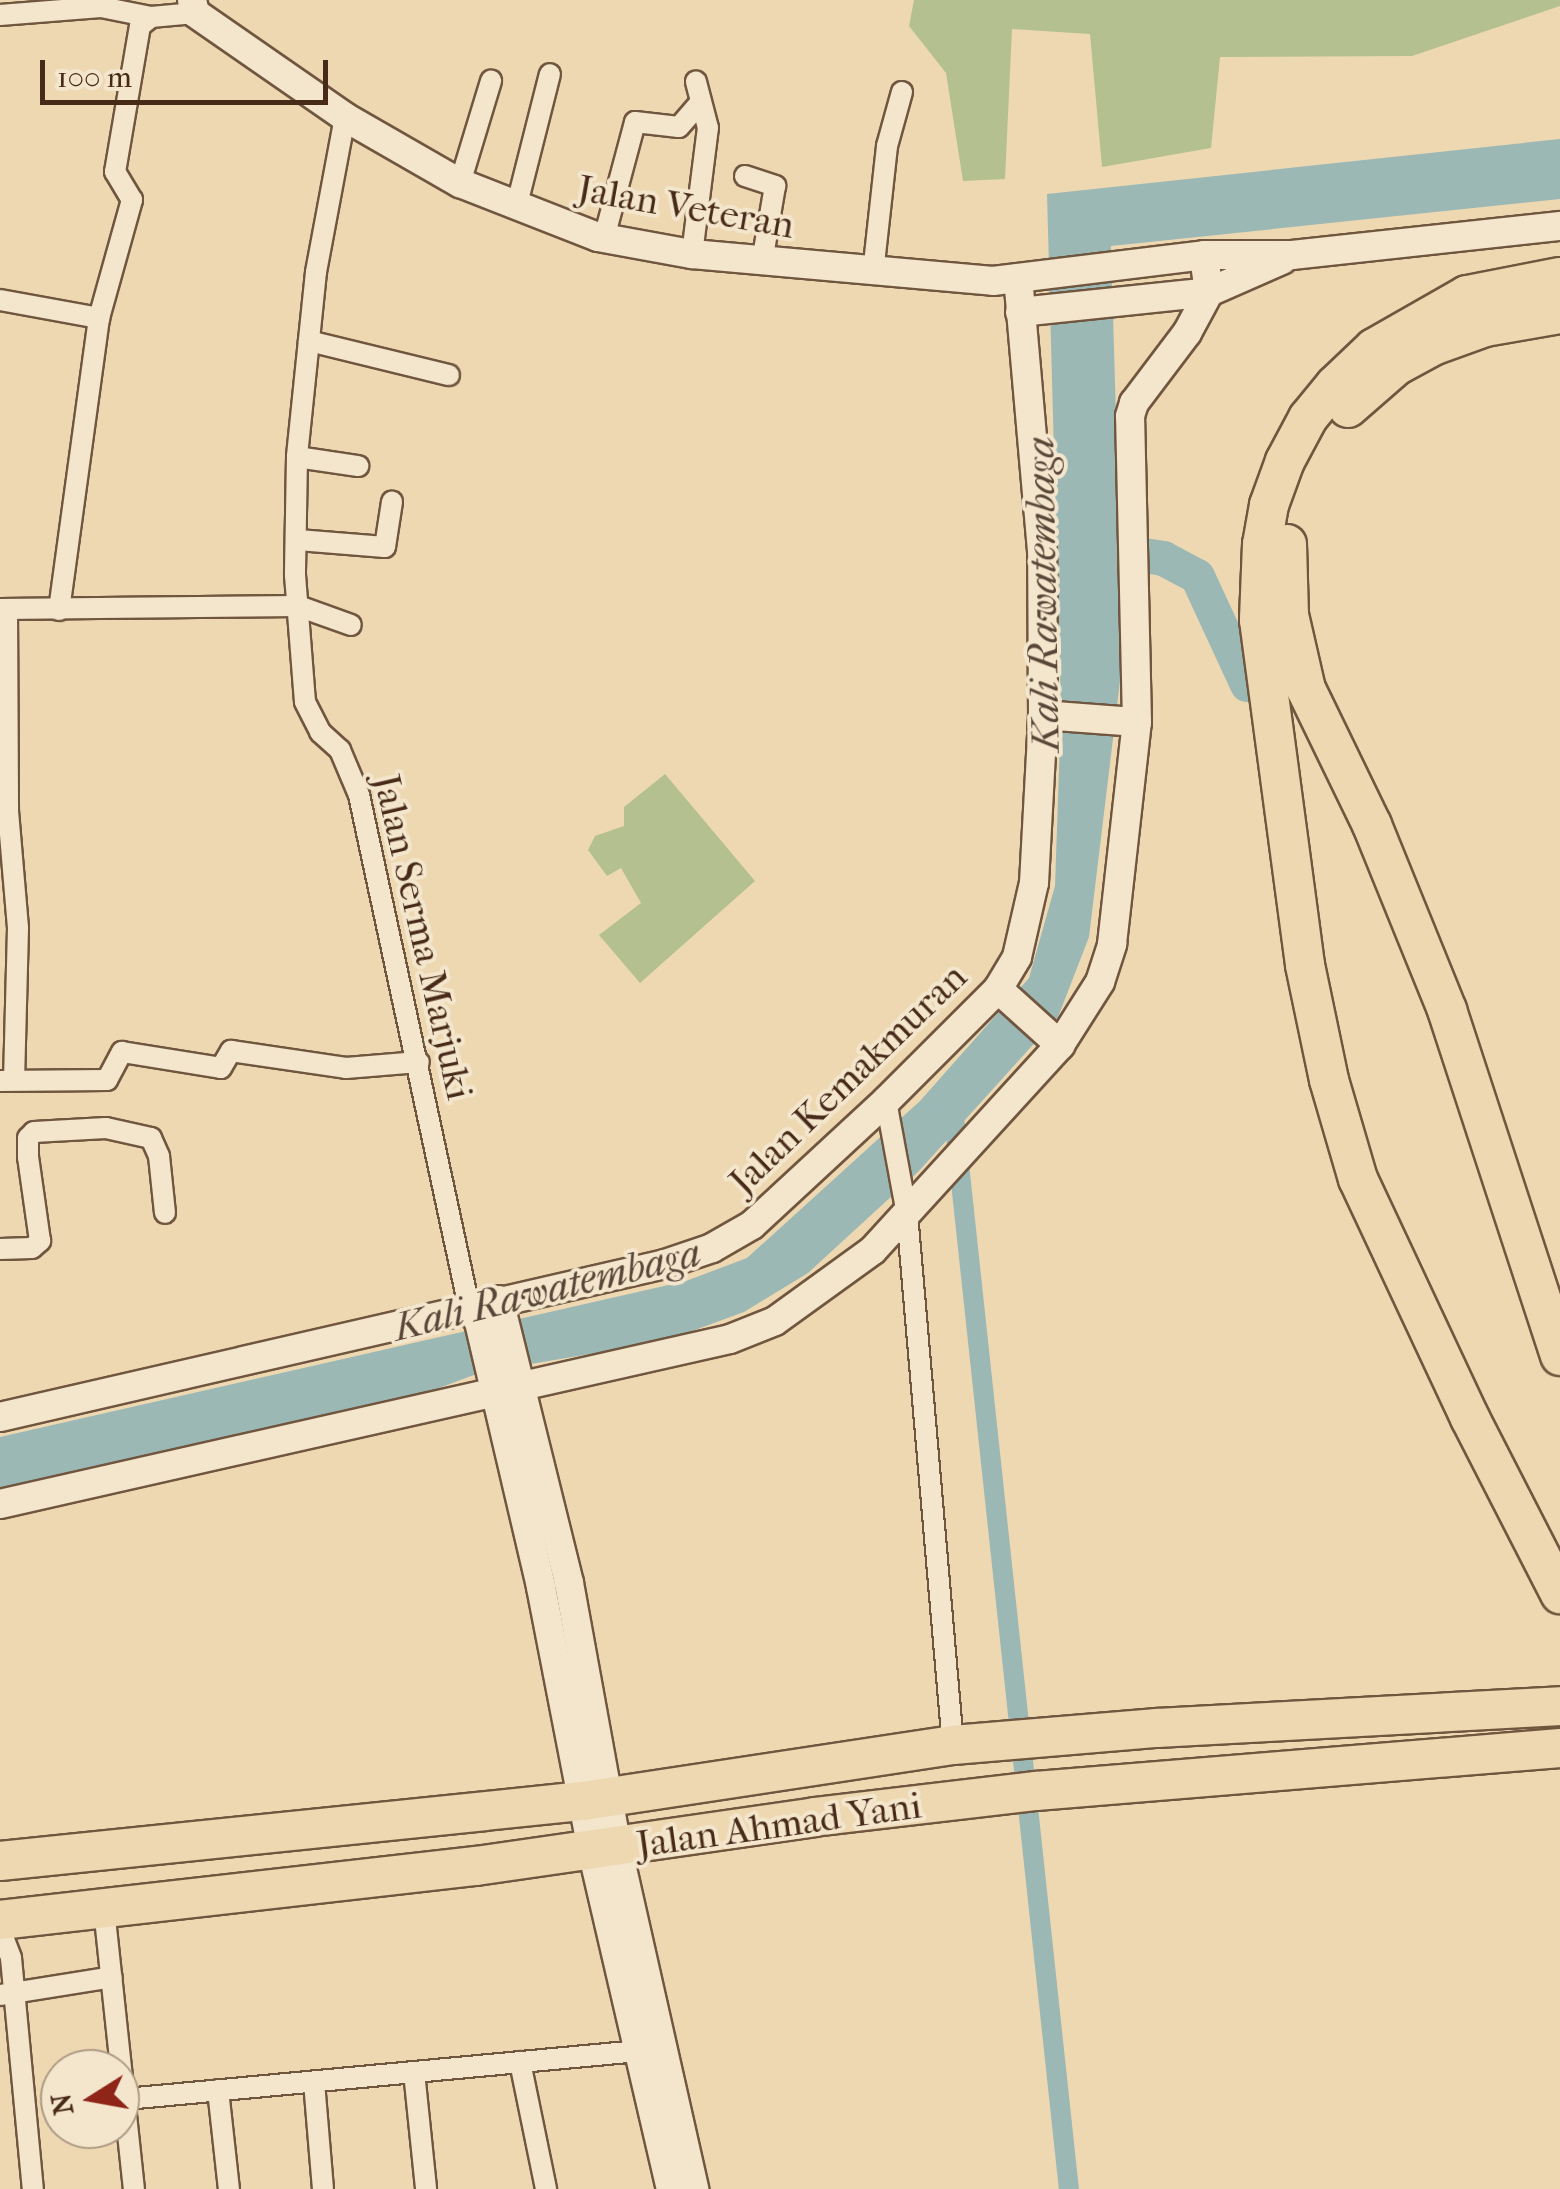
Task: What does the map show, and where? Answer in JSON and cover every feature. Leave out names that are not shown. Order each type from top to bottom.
[{"type":"highway","points":[[1560,277],[1467,295],[1374,348],[1335,384],[1308,418],[1285,461],[1262,544],[1259,620],[1296,911],[1329,1080],[1358,1179],[1470,1418],[1560,1594]]},
{"type":"highway","points":[[1560,314],[1484,326],[1436,344],[1396,366],[1356,397],[1330,432],[1294,512],[1286,583],[1295,653],[1320,723],[1372,825],[1447,1010],[1560,1356]]},
{"type":"highway","name":"Jalan Ahmad Yani","points":[[0,1861],[595,1799],[953,1745],[1560,1706]]},
{"type":"highway","name":"Jalan Ahmad Yani","points":[[0,1920],[604,1848],[814,1816],[1036,1791],[1560,1748]]},
{"type":"street","points":[[0,14],[101,8],[151,16],[194,6]]},
{"type":"street","name":"Jalan Veteran","points":[[194,6],[346,117],[460,183],[516,208],[604,238],[692,254],[878,274],[1019,278],[1194,256],[1292,255],[1560,226]]},
{"type":"street","points":[[59,610],[99,318],[132,200],[115,172],[116,158],[140,26],[151,16]]},
{"type":"street","points":[[516,208],[550,74]]},
{"type":"street","points":[[460,183],[491,82]]},
{"type":"street","points":[[604,238],[636,122],[678,127],[698,92],[707,144],[692,254]]},
{"type":"street","points":[[878,274],[887,146],[902,92]]},
{"type":"street","name":"Jalan Serma Marjuki","points":[[346,117],[316,272],[296,457],[298,606],[305,702],[320,732],[340,750],[359,795],[419,1062],[487,1312]]},
{"type":"street","points":[[746,176],[775,186],[762,262]]},
{"type":"street","name":"Jalan Veteran","points":[[1034,310],[1199,293],[1292,255]]},
{"type":"street","points":[[0,1504],[505,1380],[686,1352],[775,1320],[873,1250],[906,1205],[932,1184],[979,1134],[1100,982],[1112,944],[1133,722],[1136,586],[1130,416],[1134,403],[1188,333],[1199,293],[1194,256]]},
{"type":"street","name":"Jalan Kemakmuran","points":[[0,1417],[487,1312],[712,1248],[752,1225],[888,1111],[1003,994],[1017,957],[1034,884],[1047,716],[1034,310],[1019,278]]},
{"type":"street","points":[[0,300],[99,318]]},
{"type":"street","points":[[309,341],[449,375]]},
{"type":"street","points":[[296,457],[358,466]]},
{"type":"street","points":[[298,540],[385,546],[392,502]]},
{"type":"street","points":[[351,625],[298,606],[4,610],[7,1080],[107,1080],[122,1052],[221,1068],[231,1051],[346,1068],[419,1062]]},
{"type":"street","points":[[1047,716],[1133,722]]},
{"type":"street","points":[[1003,994],[1056,1042]]},
{"type":"street","points":[[888,1111],[906,1205],[953,1745]]},
{"type":"street","points":[[0,1249],[32,1248],[40,1241],[28,1157],[28,1138],[34,1132],[106,1128],[151,1138],[159,1156],[165,1213]]},
{"type":"street","points":[[487,1312],[560,1611],[639,2051],[671,2189]]},
{"type":"street","points":[[604,1848],[694,2189]]},
{"type":"street","points":[[104,1909],[120,2049]]},
{"type":"street","points":[[0,1929],[10,1958],[8,1994],[32,2189]]},
{"type":"street","points":[[8,1994],[112,1978]]},
{"type":"street","points":[[140,2098],[639,2051]]},
{"type":"street","points":[[520,2062],[546,2189]]},
{"type":"street","points":[[414,2072],[426,2189]]},
{"type":"street","points":[[314,2082],[323,2189]]},
{"type":"street","points":[[218,2090],[229,2189]]},
{"type":"street","points":[[130,2149],[134,2189]]},
{"type":"green space","points":[[914,0],[1560,0],[1560,6],[1412,56],[1220,57],[1211,148],[1102,167],[1090,34],[1012,29],[1005,179],[963,181],[946,73],[909,26]]},
{"type":"green space","points":[[665,774],[755,881],[640,983],[599,935],[641,903],[621,868],[607,876],[588,850],[595,836],[624,826],[624,807]]},
{"type":"water","points":[[1560,139],[1560,199],[1111,246],[1123,656],[1089,937],[1058,1017],[918,1172],[808,1273],[744,1312],[662,1342],[482,1372],[404,1401],[0,1490],[0,1437],[686,1281],[747,1258],[920,1101],[1029,978],[1055,886],[1061,712],[1047,194]]},
{"type":"waterway","points":[[1099,548],[1163,558],[1197,576],[1247,684]]},
{"type":"waterway","points":[[953,1108],[1069,2189]]},
{"type":"water label","name":"Kali Rawatembaga","points":[[1043,594]]},
{"type":"water label","name":"Kali Rawatembaga","points":[[547,1290]]}]
